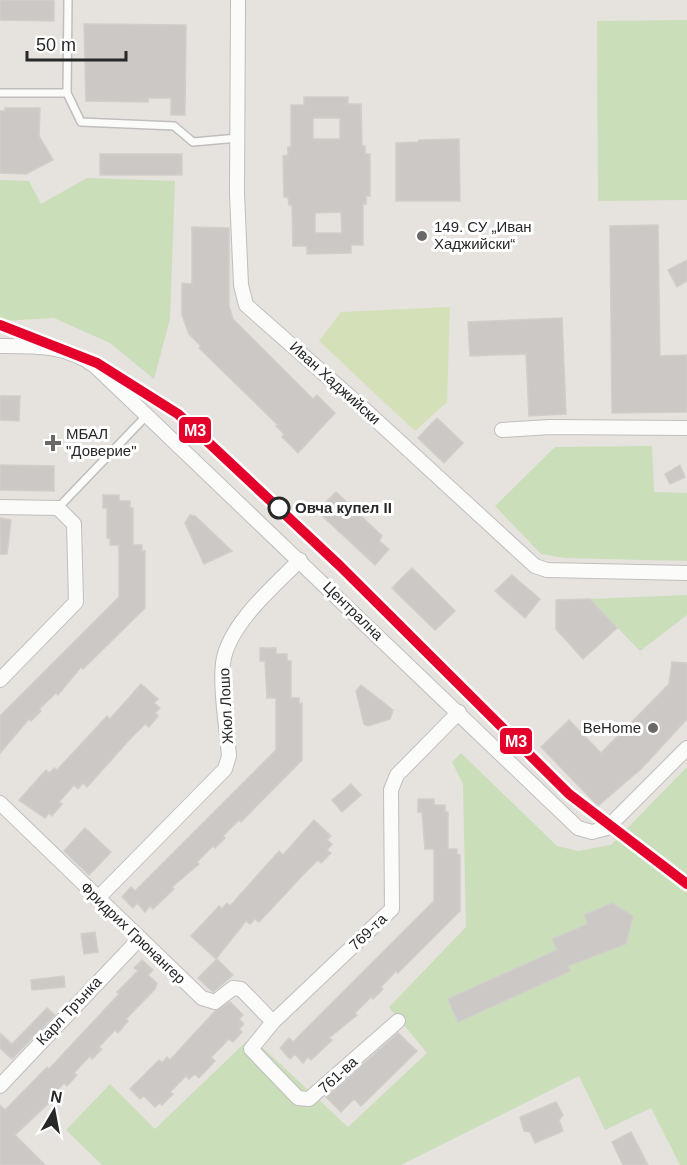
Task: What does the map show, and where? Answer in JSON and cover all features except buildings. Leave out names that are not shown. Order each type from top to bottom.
[{"type":"street","name":"Иван Хаджийски","points":[[237,0],[237,194],[241,285],[246,305],[364,408],[536,566],[547,570],[687,573]]},
{"type":"street","name":"Централна","points":[[0,345],[56,348],[84,358],[148,414],[578,828],[592,832],[607,828],[687,748]]},
{"type":"street","points":[[502,430],[519,422],[599,421],[687,428]]},
{"type":"street","points":[[0,507],[58,508],[74,524],[76,602],[0,680]]},
{"type":"street","name":"Жюл Лошо","points":[[97,899],[225,769],[229,756],[224,663],[229,646],[245,617],[300,560]]},
{"type":"street","name":"769-та","points":[[273,1022],[392,909],[390,804],[397,775],[459,712]]},
{"type":"street","name":"Фридрих Грюнангер","points":[[0,803],[97,899],[208,1002],[215,1002],[233,988],[241,989],[273,1022]]},
{"type":"street","name":"Карл Трънка","points":[[0,1086],[140,938]]},
{"type":"street","name":"761-ва","points":[[273,1022],[254,1044],[252,1052],[298,1098],[309,1100],[398,1021]]},
{"type":"lane","points":[[68,0],[67,93],[81,122],[174,126],[193,142],[238,138]]},
{"type":"lane","points":[[0,93],[67,93]]},
{"type":"lane","points":[[58,508],[148,414]]},
{"type":"green space","points":[[687,20],[687,200],[598,201],[597,21]]},
{"type":"green space","points":[[87,178],[175,181],[170,319],[154,379],[110,343],[54,318],[0,321],[0,180],[29,181],[41,204]]},
{"type":"green space","points":[[450,307],[447,402],[415,431],[319,341],[341,312]]},
{"type":"green space","points":[[652,446],[654,492],[687,493],[687,561],[565,558],[541,554],[495,506],[555,447]]},
{"type":"green space","points":[[687,595],[687,615],[640,651],[590,599]]},
{"type":"green space","points":[[461,753],[557,846],[578,851],[611,845],[687,767],[687,1165],[680,1165],[651,1108],[605,1130],[579,1076],[401,1165],[102,1165],[66,1130],[110,1084],[155,1129],[251,1037],[348,1127],[427,1053],[389,1007],[466,927],[463,784],[452,762]]},
{"type":"transit line","name":"M3","points":[[0,325],[97,363],[178,414],[339,565],[569,794],[687,884]]},
{"type":"place","name":"149. СУ „Иван Хаджийски“","points":[[422,236]]},
{"type":"place","name":"МБАЛ \"Доверие\"","points":[[53,443]]},
{"type":"place","name":"Овча купел II","points":[[279,508]]},
{"type":"place","name":"BeHome","points":[[653,728]]}]
